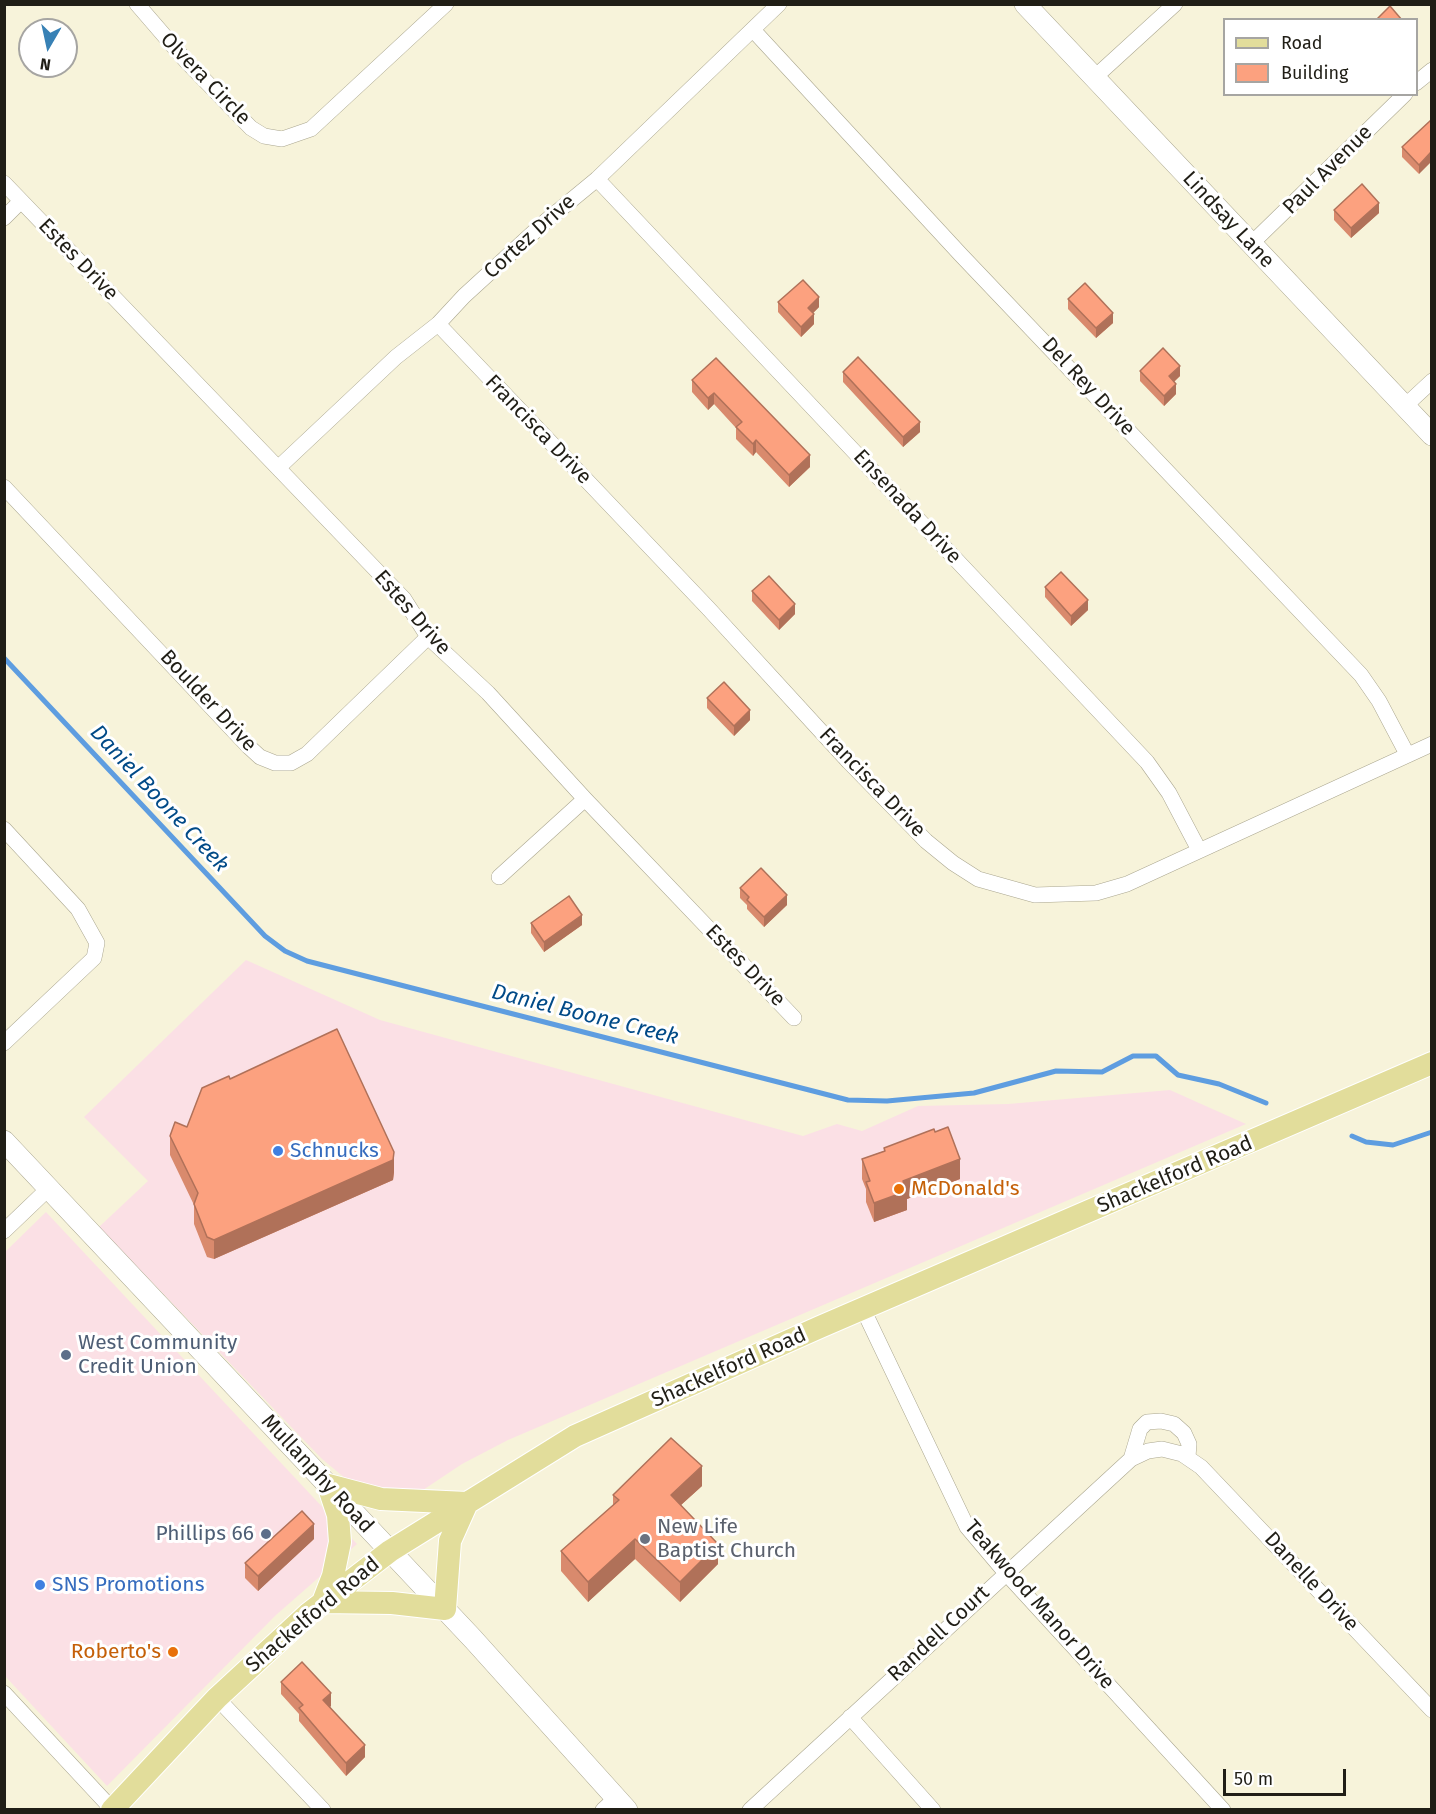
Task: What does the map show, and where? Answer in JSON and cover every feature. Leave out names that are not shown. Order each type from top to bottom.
[{"type":"main road","name":"Shackelford Road","points":[[112,1809],[217,1698],[299,1621],[390,1551],[575,1437],[863,1309],[1431,1063]]},
{"type":"main road","points":[[328,1485],[381,1499],[467,1503],[450,1541],[445,1609],[392,1603],[323,1602],[333,1576],[340,1542],[338,1515],[328,1485]]},
{"type":"street","name":"Olvera Circle","points":[[137,4],[187,62],[251,128],[264,136],[282,139],[311,129],[446,4]]},
{"type":"street","name":"Cortez Drive","points":[[278,468],[396,357],[438,324],[464,296],[546,220],[597,178],[754,31],[779,4]]},
{"type":"street","name":"Lindsay Lane","points":[[1025,4],[1431,435]]},
{"type":"street","points":[[1094,78],[1175,4]]},
{"type":"street","name":"Del Rey Drive","points":[[754,31],[961,255],[1361,675],[1390,720],[1407,754]]},
{"type":"street","points":[[1418,81],[1431,70]]},
{"type":"street","name":"Paul Avenue","points":[[1251,244],[1402,96]]},
{"type":"street","name":"Ensenada Drive","points":[[597,178],[1147,762],[1169,793],[1199,850]]},
{"type":"street","name":"Estes Drive","points":[[4,183],[404,599],[429,637],[488,693],[585,799],[794,1018]]},
{"type":"street","points":[[4,218],[21,201]]},
{"type":"street","name":"Francisca Drive","points":[[438,324],[708,608],[849,762],[927,841],[953,863],[978,879],[1035,895],[1096,893],[1127,884],[1431,744]]},
{"type":"street","points":[[1405,406],[1431,381]]},
{"type":"street","name":"Boulder Drive","points":[[4,487],[248,746],[260,757],[275,763],[291,763],[307,754],[429,637]]},
{"type":"street","points":[[499,877],[585,799]]},
{"type":"street","points":[[4,829],[78,909],[97,943],[94,958],[4,1043]]},
{"type":"street","name":"Mullanphy Road","points":[[4,1141],[445,1609],[615,1806]]},
{"type":"street","points":[[4,1231],[49,1188]]},
{"type":"street","name":"Teakwood Manor Drive","points":[[863,1309],[966,1527],[1223,1809]]},
{"type":"street","points":[[1131,1458],[1140,1429],[1147,1422],[1161,1421],[1174,1424],[1184,1433],[1189,1444],[1188,1457]]},
{"type":"street","name":"Randell Court","points":[[750,1809],[1131,1458],[1148,1451],[1162,1449]]},
{"type":"street","name":"Danelle Drive","points":[[1162,1449],[1188,1457],[1218,1482],[1431,1710]]},
{"type":"street","points":[[4,1693],[112,1809]]},
{"type":"street","points":[[217,1698],[323,1809]]},
{"type":"street","points":[[850,1717],[933,1809]]},
{"type":"shaded area","points":[[246,960],[380,1020],[803,1136],[837,1124],[862,1131],[918,1106],[1008,1104],[1170,1090],[1246,1124],[508,1440],[462,1464],[423,1490],[357,1488],[322,1459],[99,1227],[148,1181],[84,1117]]},
{"type":"shaded area","points":[[46,1212],[357,1544],[276,1615],[107,1786],[5,1676],[5,1252]]},
{"type":"building","points":[[1390,6],[1400,18],[1378,18]]},
{"type":"building","points":[[1431,120],[1431,152],[1419,165],[1402,147]]},
{"type":"building","points":[[1362,184],[1379,203],[1351,228],[1334,210]]},
{"type":"building","points":[[803,280],[819,297],[808,308],[814,314],[801,327],[778,302]]},
{"type":"building","points":[[1085,283],[1113,313],[1096,328],[1068,299]]},
{"type":"building","points":[[1163,348],[1180,366],[1169,376],[1176,384],[1164,396],[1140,371]]},
{"type":"building","points":[[858,357],[920,422],[903,437],[843,372]]},
{"type":"building","points":[[716,358],[810,455],[789,475],[756,440],[753,444],[736,427],[742,422],[714,393],[708,398],[692,380]]},
{"type":"building","points":[[1061,572],[1088,600],[1071,616],[1045,587]]},
{"type":"building","points":[[769,576],[795,604],[779,620],[752,591]]},
{"type":"building","points":[[724,682],[750,710],[734,726],[707,698]]},
{"type":"building","points":[[761,868],[787,895],[764,917],[747,900],[749,897],[740,888]]},
{"type":"building","points":[[569,896],[582,915],[544,942],[531,923]]},
{"type":"building","name":"Schnucks","points":[[337,1029],[394,1152],[393,1160],[214,1240],[207,1237],[194,1204],[198,1193],[170,1136],[175,1122],[187,1127],[202,1088],[229,1076],[230,1079]]},
{"type":"building","points":[[948,1127],[960,1159],[903,1181],[907,1191],[874,1203],[866,1182],[870,1181],[862,1159],[934,1129],[935,1132]]},
{"type":"building","name":"New Life Baptist Church","points":[[671,1438],[702,1466],[671,1495],[718,1544],[680,1582],[635,1539],[588,1582],[561,1551],[619,1500],[613,1495]]},
{"type":"building","points":[[302,1511],[314,1524],[258,1576],[245,1563]]},
{"type":"building","points":[[302,1662],[331,1693],[323,1700],[365,1745],[346,1763],[299,1708],[303,1705],[281,1682]]},
{"type":"waterway","name":"Daniel Boone Creek","points":[[4,658],[265,936],[285,951],[307,961],[848,1100],[887,1101],[974,1093],[1056,1071],[1102,1072],[1133,1056],[1156,1056],[1178,1075],[1219,1084],[1266,1103]]},
{"type":"waterway","name":"Daniel Boone Creek","points":[[1352,1136],[1366,1142],[1393,1145],[1432,1132]]},
{"type":"place","name":"Schnucks","points":[[278,1151]]},
{"type":"place","name":"McDonald's","points":[[899,1189]]},
{"type":"place","name":"West Community Credit Union","points":[[66,1355]]},
{"type":"place","name":"Phillips 66","points":[[266,1534]]},
{"type":"place","name":"New Life Baptist Church","points":[[645,1539]]},
{"type":"place","name":"SNS Promotions","points":[[40,1585]]},
{"type":"place","name":"Roberto's","points":[[173,1652]]}]
